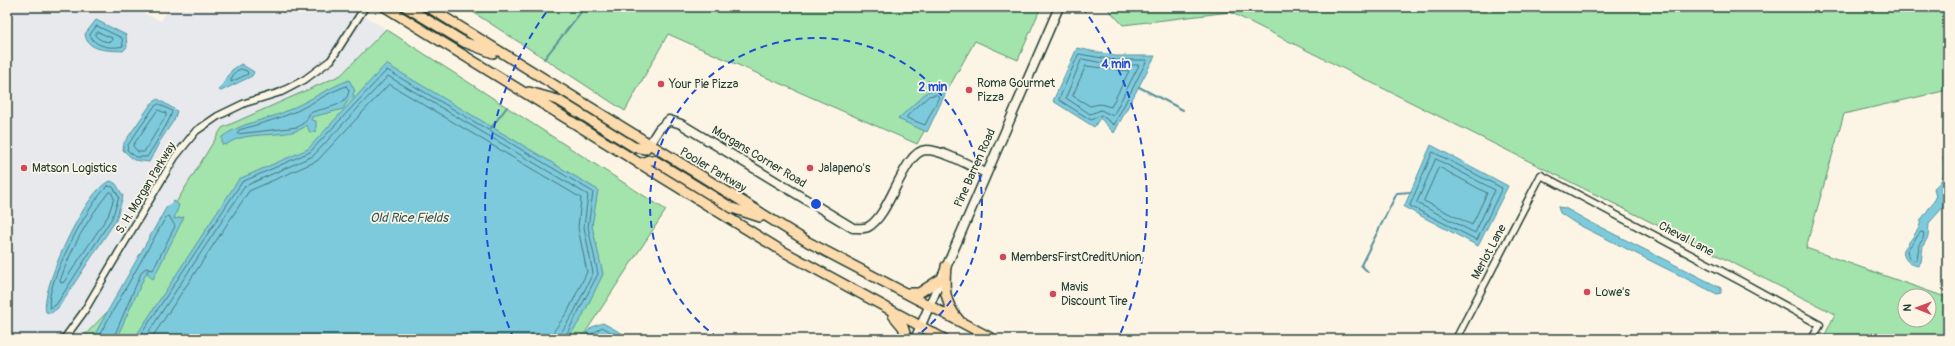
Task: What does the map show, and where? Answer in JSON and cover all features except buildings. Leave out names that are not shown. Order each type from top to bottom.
[{"type":"main road","points":[[385,7],[779,249],[944,339]]},
{"type":"main road","points":[[406,7],[464,42],[511,59]]},
{"type":"main road","name":"Pooler Parkway","points":[[428,7],[808,242],[993,339]]},
{"type":"main road","points":[[520,90],[558,100],[634,147],[644,149],[649,145]]},
{"type":"main road","points":[[639,164],[649,160],[654,160],[732,208],[773,220]]},
{"type":"main road","points":[[946,266],[944,282],[947,303],[961,323]]},
{"type":"main road","points":[[900,291],[912,294],[919,293],[939,280]]},
{"type":"main road","points":[[889,310],[903,327],[907,339]]},
{"type":"street","name":"S. H. Morgan Parkway","points":[[64,339],[83,313],[175,157],[196,131],[218,116],[246,103],[281,92],[304,80],[331,60],[365,7]]},
{"type":"street","name":"Pine Barren Road","points":[[915,339],[939,280],[1059,7]]},
{"type":"street","name":"Morgans Corner Road","points":[[649,145],[660,129],[669,120],[681,124],[853,228],[867,228],[878,219],[913,157],[924,150],[935,151],[986,173]]},
{"type":"street","name":"Cheval Lane","points":[[1541,175],[1820,325],[1812,339]]},
{"type":"street","name":"Merlot Lane","points":[[1456,339],[1541,175]]},
{"type":"shaded area","points":[[7,7],[130,7],[161,21],[170,7],[350,7],[386,29],[341,75],[222,128],[111,308],[81,339],[7,339]]},
{"type":"green space","points":[[465,7],[1041,7],[1018,60],[975,41],[917,144],[668,34],[625,111]]},
{"type":"green space","points":[[1106,7],[1948,7],[1948,90],[1844,114],[1806,248],[1920,288],[1897,288],[1897,328],[1937,328],[1937,294],[1948,298],[1948,339],[1823,339],[1835,314],[1230,12],[1123,25]]},
{"type":"green space","name":"Old Rice Fields","points":[[386,29],[666,210],[581,339],[81,339],[111,308],[222,128],[341,75]]},
{"type":"water","points":[[96,20],[126,35],[127,47],[123,51],[100,49],[90,44],[85,34]]},
{"type":"water","points":[[1077,48],[1115,56],[1155,56],[1114,133],[1100,118],[1094,127],[1053,101]]},
{"type":"water","points":[[241,64],[254,72],[252,76],[221,91],[219,90],[232,70]]},
{"type":"water","name":"Old Rice Fields","points":[[386,64],[598,190],[592,226],[603,274],[581,319],[567,339],[134,339],[239,179],[308,149]]},
{"type":"water","points":[[349,80],[355,91],[353,93],[354,97],[347,102],[343,109],[312,117],[311,120],[316,121],[316,131],[310,133],[307,125],[299,130],[279,134],[245,137],[234,140],[226,145],[222,144],[222,137],[229,132],[282,113]]},
{"type":"water","points":[[947,90],[927,132],[898,119],[928,91]]},
{"type":"water","points":[[158,99],[177,111],[174,120],[160,141],[149,162],[134,160],[123,150],[124,143],[151,104]]},
{"type":"water","points":[[1431,145],[1508,186],[1478,246],[1404,207]]},
{"type":"water","points":[[1948,153],[1948,185],[1945,190],[1945,205],[1929,223],[1928,237],[1923,246],[1921,262],[1918,266],[1910,263],[1906,259],[1903,251],[1919,228],[1921,220],[1936,198],[1934,188],[1938,185],[1944,174],[1943,157]]},
{"type":"water","points":[[111,181],[116,184],[123,196],[116,220],[58,308],[51,313],[46,312],[46,300],[50,283],[57,262],[67,240],[78,218],[90,200],[101,187]]},
{"type":"water","points":[[174,201],[179,205],[174,219],[184,217],[153,279],[148,275],[148,269],[116,339],[92,339],[166,208]]},
{"type":"water","points":[[1558,207],[1565,208],[1721,288],[1721,293],[1717,294],[1575,223],[1560,213]]},
{"type":"water","points":[[603,323],[625,335],[628,339],[587,339],[586,333],[592,327]]},
{"type":"waterway","points":[[544,59],[585,7]]},
{"type":"waterway","points":[[1139,87],[1183,110]]},
{"type":"waterway","points":[[491,128],[507,107]]},
{"type":"waterway","points":[[1368,272],[1361,265],[1397,193],[1411,192]]},
{"type":"place","name":"Your Pie Pizza","points":[[661,84]]},
{"type":"place","name":"Roma Gourmet Pizza","points":[[969,90]]},
{"type":"place","name":"Matson Logistics","points":[[24,168]]},
{"type":"place","name":"Jalapeno's","points":[[810,168]]},
{"type":"place","name":"MembersFirstCreditUnion","points":[[1003,257]]},
{"type":"place","name":"Lowe's","points":[[1587,292]]},
{"type":"place","name":"Mavis Discount Tire","points":[[1053,294]]}]
